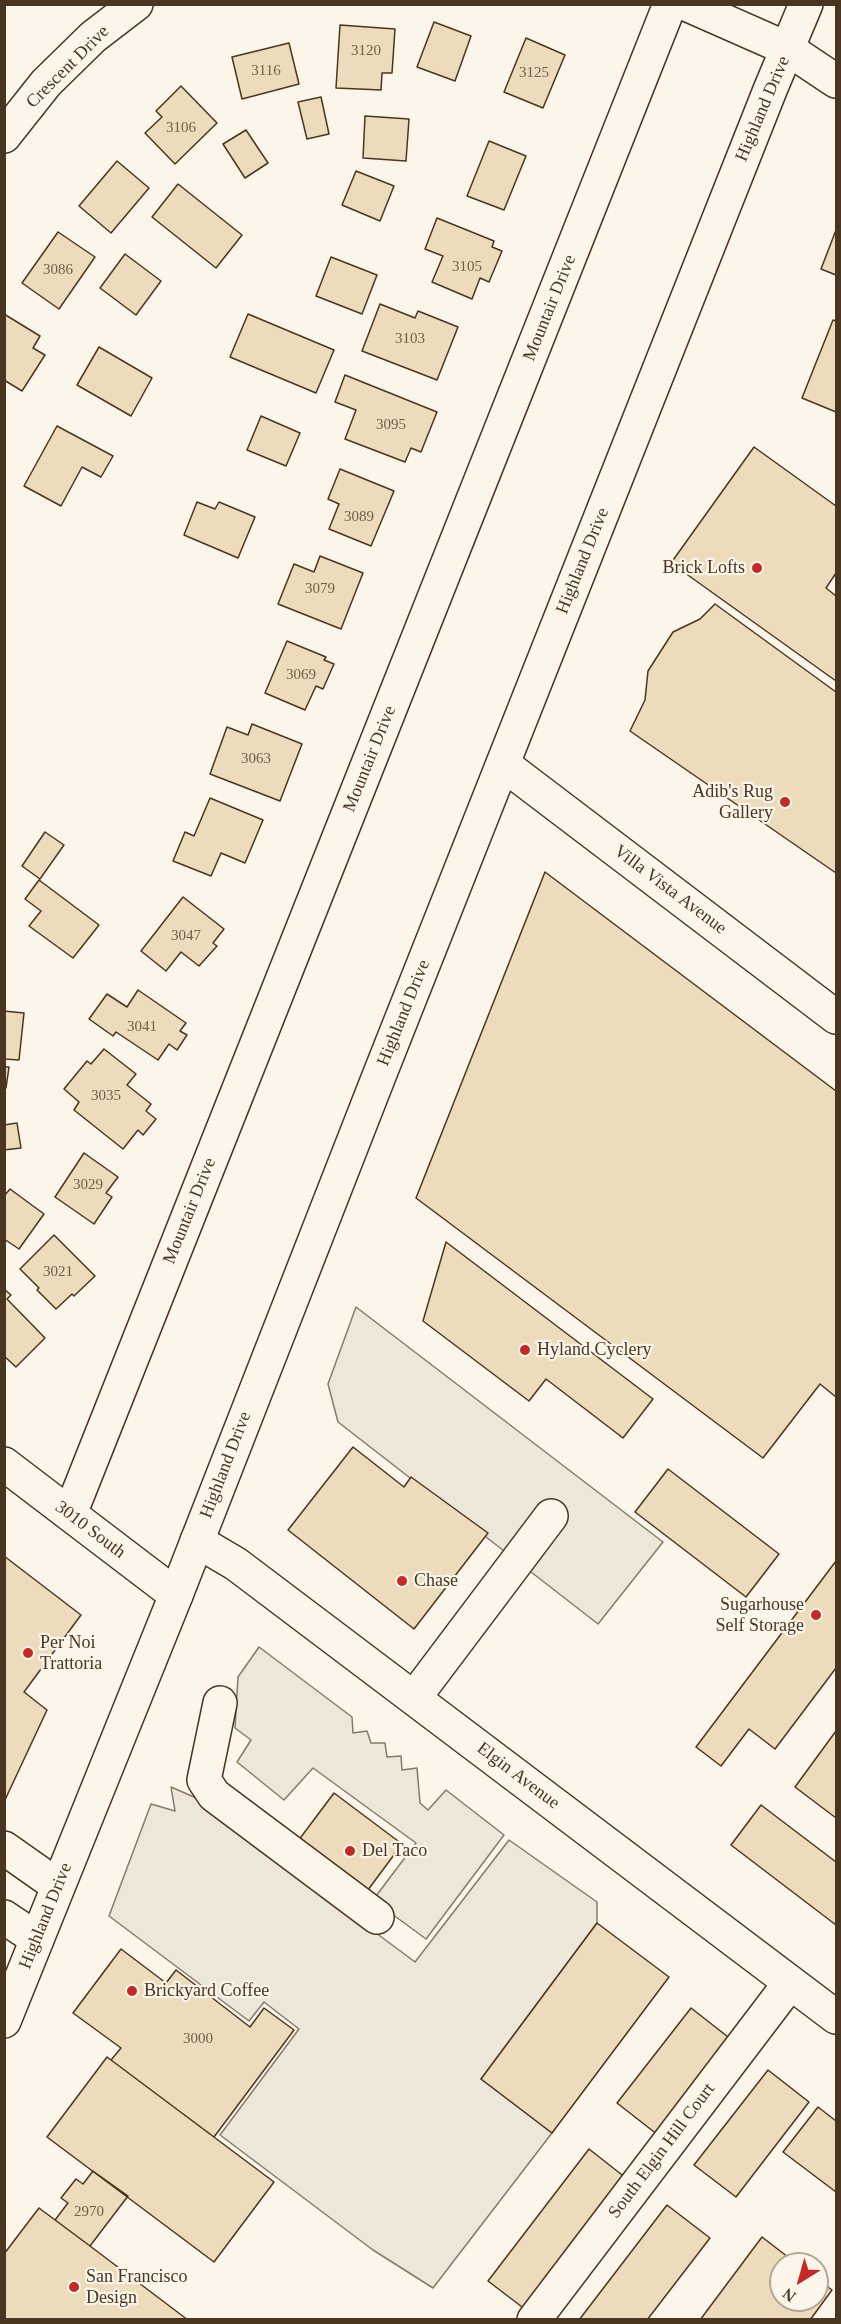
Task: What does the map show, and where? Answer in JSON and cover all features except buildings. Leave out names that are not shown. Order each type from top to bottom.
[{"type":"street","name":"Crescent Drive","points":[[4,136],[46,83],[93,37],[136,4]]},
{"type":"street","name":"Mountair Drive","points":[[70,1514],[670,4]]},
{"type":"street","points":[[686,4],[788,49],[837,81]]},
{"type":"street","name":"Highland Drive","points":[[4,2021],[176,1595],[765,101],[806,4]]},
{"type":"street","name":"Villa Vista Avenue","points":[[503,764],[837,1017]]},
{"type":"street","name":"3010 South","points":[[4,1464],[176,1595]]},
{"type":"street","points":[[414,1698],[551,1516]]},
{"type":"street","name":"Elgin Avenue","points":[[197,1541],[236,1564],[837,2017]]},
{"type":"street","points":[[220,1703],[204,1780],[214,1795],[377,1917]]},
{"type":"street","points":[[4,1848],[58,1886]]},
{"type":"street","points":[[4,1917],[37,1939]]},
{"type":"street","name":"South Elgin Hill Court","points":[[534,2319],[790,1983]]},
{"type":"shaded area","points":[[356,1307],[663,1542],[598,1624],[338,1422],[328,1384]]},
{"type":"shaded area","points":[[259,1647],[352,1717],[353,1733],[367,1731],[371,1743],[385,1743],[387,1757],[401,1756],[402,1770],[417,1768],[420,1803],[428,1810],[446,1790],[504,1835],[426,1939],[373,1900],[416,1843],[313,1768],[284,1800],[237,1762],[251,1740],[235,1728],[238,1677]]},
{"type":"shaded area","points":[[171,1787],[194,1797],[415,1962],[509,1840],[597,1902],[597,1923],[481,2079],[552,2133],[433,2288],[373,2250],[220,2135],[299,2029],[264,2002],[249,2021],[109,1916],[151,1804],[175,1811]]},
{"type":"place","name":"Brick Lofts","points":[[757,568]]},
{"type":"place","name":"Adib's Rug Gallery","points":[[785,802]]},
{"type":"place","name":"Hyland Cyclery","points":[[525,1350]]},
{"type":"place","name":"Chase","points":[[402,1581]]},
{"type":"place","name":"Sugarhouse Self Storage","points":[[816,1615]]},
{"type":"place","name":"Per Noi Trattoria","points":[[28,1653]]},
{"type":"place","name":"Del Taco","points":[[350,1851]]},
{"type":"place","name":"Brickyard Coffee","points":[[132,1991]]},
{"type":"place","name":"San Francisco Design","points":[[74,2287]]}]
